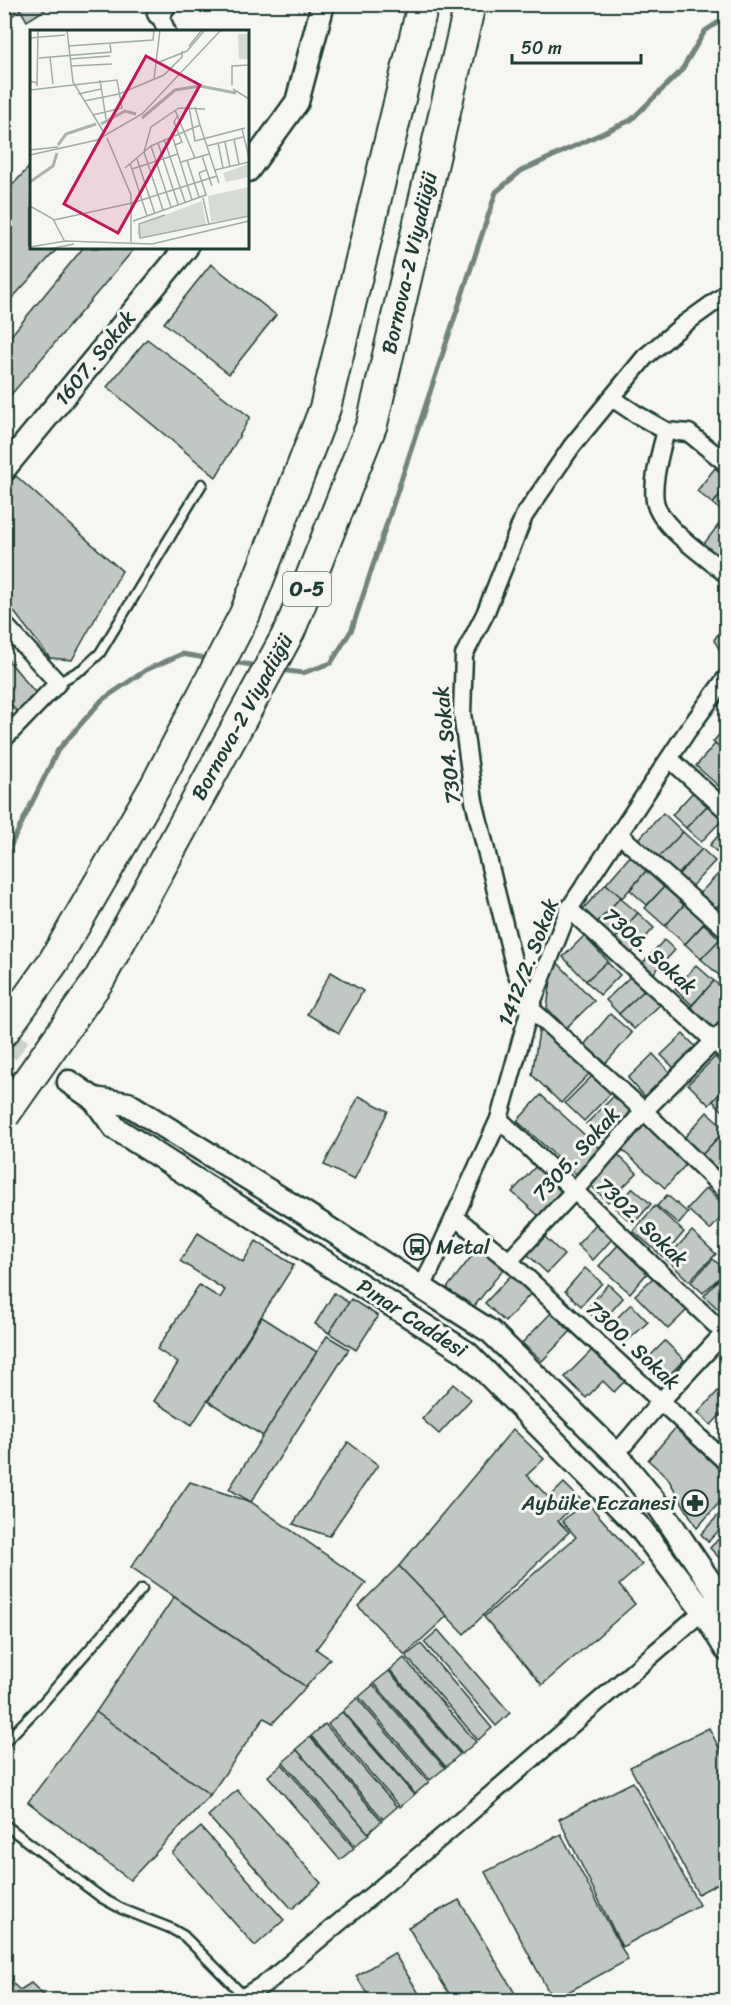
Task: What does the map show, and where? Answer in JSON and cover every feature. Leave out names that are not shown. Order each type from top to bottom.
[{"type":"highway","name":"Bornova-2 Viyadüğü","points":[[4,1031],[54,961],[156,785],[245,614],[325,408],[423,4]]},
{"type":"highway","name":"Bornova-2 Viyadüğü","points":[[4,1115],[99,980],[290,630],[372,424],[470,4]]},
{"type":"main road","points":[[249,169],[297,102],[324,4]]},
{"type":"main road","name":"1607. Sokak","points":[[4,469],[185,249]]},
{"type":"main road","name":"Pınar Caddesi","points":[[69,1082],[94,1099],[115,1128],[467,1353],[641,1529],[703,1611],[726,1649]]},
{"type":"main road","name":"Pınar Caddesi","points":[[94,1099],[128,1104],[491,1332],[616,1454],[660,1508],[724,1596]]},
{"type":"street","name":"7304. Sokak","points":[[726,294],[645,357],[572,446],[524,516],[485,614],[464,655],[462,713],[474,801],[515,969],[530,1008],[644,1111],[726,1191]]},
{"type":"street","points":[[612,398],[666,431],[689,433],[726,463]]},
{"type":"street","points":[[666,431],[656,475],[655,504],[666,525],[726,573]]},
{"type":"street","points":[[4,624],[58,683],[4,739]]},
{"type":"street","name":"1412/2. Sokak","points":[[422,1288],[499,1119],[530,1008],[569,909],[726,678]]},
{"type":"street","points":[[670,759],[726,810]]},
{"type":"street","points":[[620,835],[726,928]]},
{"type":"street","name":"7306. Sokak","points":[[569,909],[723,1041]]},
{"type":"street","name":"7305. Sokak","points":[[509,1261],[644,1111],[723,1041]]},
{"type":"street","name":"7302. Sokak","points":[[499,1119],[725,1334]]},
{"type":"street","points":[[455,1217],[509,1261]]},
{"type":"street","name":"7300. Sokak","points":[[509,1261],[726,1462]]},
{"type":"street","points":[[616,1454],[661,1401],[725,1334]]},
{"type":"street","points":[[242,1999],[269,1981],[450,1830],[703,1611],[724,1596]]},
{"type":"lane","points":[[58,683],[84,668],[100,653],[202,484]]},
{"type":"lane","points":[[4,1743],[39,1707],[142,1589]]},
{"type":"lane","points":[[4,1824],[102,1898],[184,1936],[242,1999]]},
{"type":"building","points":[[4,4],[17,4],[20,10],[4,22]]},
{"type":"building","points":[[17,4],[54,4],[27,21]]},
{"type":"building","points":[[30,166],[30,249],[57,249],[4,307],[4,194]]},
{"type":"building","points":[[82,249],[134,249],[4,403],[4,344]]},
{"type":"building","points":[[211,264],[276,315],[229,374],[164,323]]},
{"type":"building","points":[[147,339],[250,417],[216,477],[107,387]]},
{"type":"building","points":[[715,468],[726,477],[726,487],[713,504],[697,491]]},
{"type":"building","points":[[16,476],[122,571],[72,660],[50,658],[4,599],[4,490]]},
{"type":"building","points":[[726,487],[726,515],[713,504]]},
{"type":"building","points":[[726,515],[726,550],[720,558],[703,545]]},
{"type":"building","points":[[726,622],[726,661],[714,640]]},
{"type":"building","points":[[4,655],[38,696],[18,713],[7,700],[4,702]]},
{"type":"building","points":[[726,726],[726,754],[713,742]]},
{"type":"building","points":[[715,744],[726,754],[726,784],[722,789],[696,766]]},
{"type":"building","points":[[694,791],[709,804],[686,828],[672,815]]},
{"type":"building","points":[[708,805],[723,819],[701,842],[686,828]]},
{"type":"building","points":[[663,813],[683,832],[659,857],[639,839]]},
{"type":"building","points":[[726,827],[726,861],[710,845]]},
{"type":"building","points":[[683,832],[702,849],[678,875],[659,857]]},
{"type":"building","points":[[702,849],[715,861],[691,887],[678,875]]},
{"type":"building","points":[[631,855],[647,870],[622,898],[606,884]]},
{"type":"building","points":[[646,871],[664,887],[647,905],[630,890]]},
{"type":"building","points":[[720,872],[726,878],[726,896],[716,908],[700,893]]},
{"type":"building","points":[[606,884],[621,897],[594,926],[579,913]]},
{"type":"building","points":[[664,887],[684,905],[665,926],[645,908]]},
{"type":"building","points":[[726,896],[726,917],[716,908]]},
{"type":"building","points":[[620,898],[638,913],[612,942],[594,926]]},
{"type":"building","points":[[685,904],[705,922],[685,944],[665,926]]},
{"type":"building","points":[[638,913],[654,928],[628,957],[612,942]]},
{"type":"building","points":[[704,924],[720,939],[701,959],[685,944]]},
{"type":"building","points":[[584,936],[608,961],[586,981],[563,957]]},
{"type":"building","points":[[721,938],[726,943],[726,973],[722,978],[701,959]]},
{"type":"building","points":[[664,940],[675,950],[653,974],[642,964]]},
{"type":"building","points":[[554,959],[594,1001],[566,1028],[547,1008]]},
{"type":"building","points":[[607,962],[620,975],[600,995],[586,981]]},
{"type":"building","points":[[696,965],[714,981],[692,1005],[675,989]]},
{"type":"building","points":[[331,972],[363,991],[339,1033],[307,1014]]},
{"type":"building","points":[[634,973],[648,987],[619,1014],[606,1000]]},
{"type":"building","points":[[714,981],[726,992],[726,1014],[712,1030],[689,1009]]},
{"type":"building","points":[[648,987],[663,1002],[634,1029],[619,1014]]},
{"type":"building","points":[[610,1014],[632,1033],[606,1063],[584,1045]]},
{"type":"building","points":[[540,1025],[590,1073],[561,1103],[532,1075]]},
{"type":"building","points":[[683,1034],[700,1051],[678,1072],[661,1055]]},
{"type":"building","points":[[653,1054],[674,1077],[649,1101],[628,1078]]},
{"type":"building","points":[[715,1057],[726,1068],[726,1087],[709,1105],[688,1084]]},
{"type":"building","points":[[594,1074],[612,1092],[584,1121],[565,1103]]},
{"type":"building","points":[[726,1087],[726,1114],[713,1101]]},
{"type":"building","points":[[541,1095],[599,1148],[576,1174],[517,1121]]},
{"type":"building","points":[[615,1095],[635,1114],[606,1144],[586,1124]]},
{"type":"building","points":[[359,1096],[388,1111],[354,1180],[324,1165]]},
{"type":"building","points":[[707,1112],[726,1129],[702,1155],[684,1138]]},
{"type":"building","points":[[646,1123],[689,1161],[665,1188],[622,1150]]},
{"type":"building","points":[[726,1129],[726,1160],[718,1170],[702,1155]]},
{"type":"building","points":[[617,1154],[637,1173],[608,1202],[588,1183]]},
{"type":"building","points":[[537,1165],[564,1191],[540,1217],[512,1192]]},
{"type":"building","points":[[633,1188],[651,1204],[633,1224],[615,1208]]},
{"type":"building","points":[[706,1188],[726,1207],[726,1212],[710,1230],[687,1209]]},
{"type":"building","points":[[667,1195],[688,1213],[679,1224],[657,1206]]},
{"type":"building","points":[[655,1206],[684,1232],[663,1257],[633,1231]]},
{"type":"building","points":[[597,1223],[613,1238],[593,1260],[577,1245]]},
{"type":"building","points":[[692,1231],[716,1254],[689,1281],[666,1259]]},
{"type":"building","points":[[198,1233],[243,1262],[256,1241],[294,1265],[192,1425],[154,1401],[178,1363],[157,1349],[199,1285],[220,1298],[225,1290],[180,1261]]},
{"type":"building","points":[[544,1236],[564,1255],[547,1273],[527,1254]]},
{"type":"building","points":[[619,1244],[650,1270],[630,1293],[599,1266]]},
{"type":"building","points":[[478,1248],[504,1268],[473,1308],[447,1288]]},
{"type":"building","points":[[713,1259],[726,1271],[703,1293],[691,1282]]},
{"type":"building","points":[[585,1268],[602,1283],[581,1306],[565,1291]]},
{"type":"building","points":[[726,1271],[726,1316],[704,1296]]},
{"type":"building","points":[[514,1272],[534,1290],[505,1322],[485,1303]]},
{"type":"building","points":[[656,1275],[689,1308],[668,1329],[635,1295]]},
{"type":"building","points":[[608,1284],[623,1298],[601,1323],[586,1310]]},
{"type":"building","points":[[334,1293],[349,1303],[329,1333],[315,1324]]},
{"type":"building","points":[[351,1299],[378,1316],[356,1350],[329,1333]]},
{"type":"building","points":[[631,1304],[648,1322],[624,1344],[608,1327]]},
{"type":"building","points":[[552,1312],[572,1330],[542,1361],[522,1343]]},
{"type":"building","points":[[262,1317],[317,1352],[263,1436],[208,1401]]},
{"type":"building","points":[[327,1336],[349,1349],[251,1502],[229,1489]]},
{"type":"building","points":[[665,1341],[684,1360],[662,1382],[642,1364]]},
{"type":"building","points":[[593,1349],[625,1381],[614,1392],[603,1381],[586,1398],[565,1377]]},
{"type":"building","points":[[453,1384],[471,1399],[439,1434],[422,1419]]},
{"type":"building","points":[[718,1391],[726,1399],[726,1409],[711,1425],[698,1413]]},
{"type":"building","points":[[678,1425],[726,1474],[726,1495],[697,1528],[667,1477],[648,1460]]},
{"type":"building","points":[[513,1429],[544,1459],[527,1475],[549,1498],[564,1483],[580,1499],[558,1521],[569,1532],[464,1634],[399,1566]]},
{"type":"building","points":[[348,1442],[378,1465],[329,1536],[293,1524]]},
{"type":"building","points":[[190,1482],[251,1502],[366,1583],[316,1649],[330,1659],[306,1687],[131,1567]]},
{"type":"building","points":[[586,1501],[642,1565],[619,1585],[635,1604],[542,1685],[484,1617],[576,1537],[562,1521]]},
{"type":"building","points":[[726,1507],[726,1523],[708,1542],[701,1534]]},
{"type":"building","points":[[726,1531],[726,1565],[710,1548]]},
{"type":"building","points":[[399,1566],[447,1616],[405,1655],[358,1606]]},
{"type":"building","points":[[174,1597],[306,1687],[273,1723],[264,1718],[210,1795],[96,1712]]},
{"type":"building","points":[[438,1630],[510,1713],[496,1726],[424,1642]]},
{"type":"building","points":[[421,1644],[492,1728],[478,1740],[406,1656]]},
{"type":"building","points":[[404,1658],[476,1742],[462,1754],[390,1670]]},
{"type":"building","points":[[389,1671],[460,1754],[446,1767],[374,1683]]},
{"type":"building","points":[[373,1685],[445,1768],[430,1780],[359,1697]]},
{"type":"building","points":[[357,1698],[429,1782],[415,1794],[343,1711]]},
{"type":"building","points":[[96,1712],[210,1795],[130,1880],[28,1802]]},
{"type":"building","points":[[342,1712],[414,1795],[400,1807],[328,1724]]},
{"type":"building","points":[[325,1724],[397,1807],[383,1819],[311,1736]]},
{"type":"building","points":[[709,1728],[726,1762],[726,1879],[698,1894],[630,1767]]},
{"type":"building","points":[[310,1737],[382,1821],[368,1833],[296,1749]]},
{"type":"building","points":[[297,1750],[369,1834],[355,1846],[283,1762]]},
{"type":"building","points":[[282,1764],[354,1848],[340,1860],[268,1776]]},
{"type":"building","points":[[633,1782],[699,1905],[622,1947],[559,1819]]},
{"type":"building","points":[[237,1790],[321,1883],[292,1909],[208,1816]]},
{"type":"building","points":[[201,1827],[284,1920],[255,1946],[172,1853]]},
{"type":"building","points":[[561,1834],[628,1960],[553,2000],[485,1872]]},
{"type":"building","points":[[459,1900],[519,2000],[453,2000],[408,1927]]},
{"type":"building","points":[[394,1953],[423,2000],[371,2000],[356,1976]]},
{"type":"building","points":[[4,1976],[20,1990],[31,1983],[49,2000],[4,2000]]},
{"type":"waterway","points":[[280,670],[303,673],[331,663],[352,629],[496,192],[521,171],[631,120],[681,71],[705,31],[726,17]]},
{"type":"waterway","points":[[4,859],[58,750],[102,700],[146,670],[182,654],[211,659]]},
{"type":"waterway","points":[[232,662],[259,666]]},
{"type":"tunnel","points":[[4,1038],[69,1082]]},
{"type":"place","name":"Metal","points":[[417,1247]]},
{"type":"place","name":"Aybüke Eczanesi","points":[[695,1503]]}]
